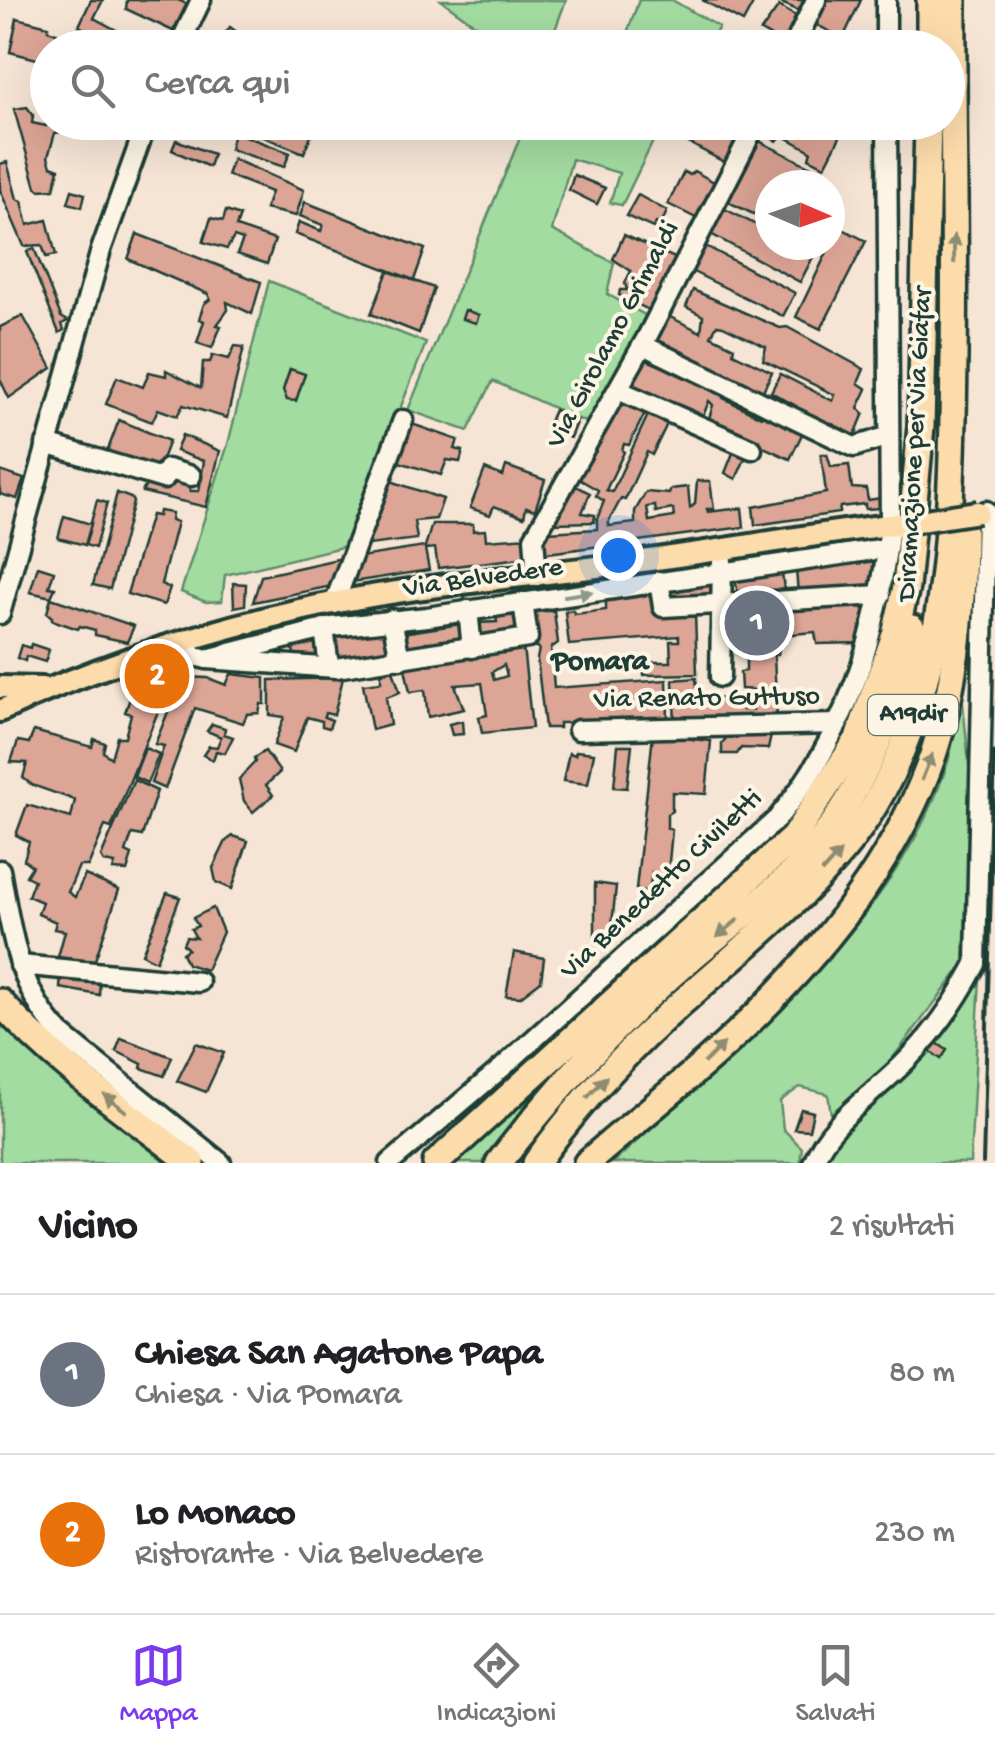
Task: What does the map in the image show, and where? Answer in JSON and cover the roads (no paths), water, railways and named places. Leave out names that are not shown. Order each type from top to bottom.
[{"type":"highway","points":[[930,0],[930,30]]},
{"type":"highway","name":"Diramazione per Via Giafar","points":[[953,0],[953,30]]},
{"type":"highway","points":[[436,1163],[793,838],[858,739],[895,635],[906,587],[920,426],[928,140]]},
{"type":"highway","name":"Diramazione per Via Giafar","points":[[500,1163],[572,1071],[669,977],[808,856],[833,825],[880,739],[910,644],[924,548],[932,426],[929,140]]},
{"type":"highway","name":"Diramazione per Via Giafar","points":[[536,1163],[588,1096],[644,1036],[804,893],[845,847],[901,749],[935,631],[946,553],[953,423],[954,140]]},
{"type":"highway","points":[[588,1163],[694,1072],[811,956],[859,894],[905,820],[933,755],[952,682],[963,550],[963,387],[955,298]]},
{"type":"highway","points":[[0,1002],[70,1069],[192,1163]]},
{"type":"main road","points":[[0,710],[49,688],[186,642],[296,611],[536,576],[722,561],[898,524],[986,511]]},
{"type":"main road","points":[[0,687],[49,688]]},
{"type":"street","points":[[187,30],[201,0]]},
{"type":"street","points":[[802,30],[816,0]]},
{"type":"street","points":[[886,0],[886,30]]},
{"type":"street","points":[[0,614],[101,250],[141,140]]},
{"type":"street","name":"Via Girolamo Grimaldi","points":[[536,576],[534,538],[618,390],[749,140]]},
{"type":"street","name":"Via Benedetto Civiletti","points":[[390,1163],[778,820],[838,724],[870,642],[887,548],[898,524],[888,436],[887,140]]},
{"type":"street","points":[[642,345],[854,447],[888,436]]},
{"type":"street","points":[[618,390],[752,450]]},
{"type":"street","points":[[334,604],[403,420]]},
{"type":"street","points":[[46,444],[164,479],[167,469],[191,476]]},
{"type":"street","points":[[813,1163],[827,1138],[943,1020],[976,964],[986,511]]},
{"type":"street","name":"Via Belvedere","points":[[207,659],[324,628],[659,581],[722,561],[790,563],[887,548]]},
{"type":"street","points":[[720,677],[722,561]]},
{"type":"street","points":[[790,563],[793,598]]},
{"type":"street","points":[[659,581],[663,607],[881,595]]},
{"type":"street","points":[[186,642],[194,656],[207,659],[329,667],[400,659],[528,638],[523,602]]},
{"type":"street","points":[[468,610],[472,648]]},
{"type":"street","points":[[392,619],[400,659]]},
{"type":"street","points":[[324,628],[329,667]]},
{"type":"street","points":[[281,638],[288,664]]},
{"type":"street","name":"Via Renato Guttuso","points":[[578,730],[838,724]]},
{"type":"street","points":[[0,870],[20,965],[42,1014],[60,1033],[221,1163]]},
{"type":"street","points":[[20,965],[200,982]]},
{"type":"railway","points":[[983,1163],[995,752]]},
{"type":"place","name":"Chiesa San Agatone Papa","points":[[757,623]]},
{"type":"place","name":"Lo Monaco","points":[[157,676]]},
{"type":"district","name":"Pomara","points":[[600,663]]}]
